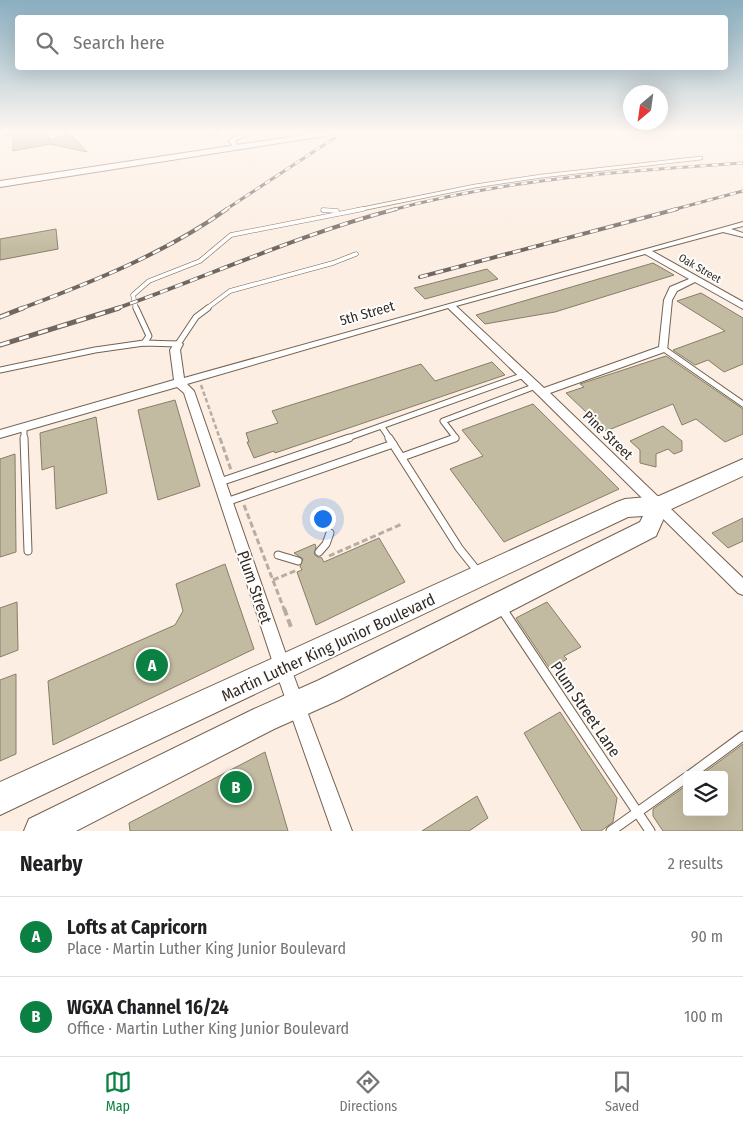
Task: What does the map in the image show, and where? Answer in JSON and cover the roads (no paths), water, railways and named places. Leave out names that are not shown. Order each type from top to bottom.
[{"type":"main road","name":"Martin Luther King Junior Boulevard","points":[[0,799],[239,689],[282,666],[315,653],[626,508],[659,505],[743,467]]},
{"type":"main road","points":[[41,831],[264,719],[298,706],[648,528],[659,505]]},
{"type":"street","points":[[0,184],[78,172]]},
{"type":"street","name":"5th Street","points":[[0,434],[180,384],[205,374],[743,224]]},
{"type":"street","points":[[724,229],[743,235]]},
{"type":"street","name":"Oak Street","points":[[646,251],[742,305]]},
{"type":"street","points":[[539,389],[664,349],[668,300],[673,289],[696,279]]},
{"type":"street","name":"Pine Street","points":[[450,305],[743,588]]},
{"type":"street","name":"Plum Street","points":[[178,344],[175,350],[180,384],[189,391],[282,666],[342,831]]},
{"type":"lane","points":[[144,343],[149,336],[134,308],[133,295],[149,281],[200,261],[231,235],[410,198],[542,176],[579,172]]},
{"type":"lane","points":[[323,210],[354,210]]},
{"type":"lane","points":[[0,370],[95,350],[144,343],[178,344],[196,316],[230,291],[332,263],[356,254]]},
{"type":"lane","points":[[664,349],[743,404]]},
{"type":"lane","points":[[220,482],[382,427],[524,375]]},
{"type":"lane","points":[[402,457],[456,438],[442,421],[539,389]]},
{"type":"lane","points":[[24,427],[28,551]]},
{"type":"lane","points":[[382,427],[459,548],[481,575]]},
{"type":"lane","points":[[226,502],[393,444]]},
{"type":"lane","points":[[321,556],[330,533]]},
{"type":"lane","points":[[278,555],[299,565]]},
{"type":"lane","name":"Plum Street Lane","points":[[498,603],[650,831]]},
{"type":"lane","points":[[695,771],[743,736]]},
{"type":"lane","points":[[611,831],[683,780]]},
{"type":"railway","points":[[225,210],[283,172]]},
{"type":"railway","points":[[392,210],[478,191],[623,172]]},
{"type":"railway","points":[[672,210],[743,191]]},
{"type":"railway","points":[[20,309],[127,266],[178,240],[227,209]]},
{"type":"railway","points":[[115,309],[290,243],[396,209]]},
{"type":"railway","points":[[420,277],[677,209]]},
{"type":"railway","points":[[0,317],[23,308]]},
{"type":"railway","points":[[0,345],[119,308]]},
{"type":"place","name":"Lofts at Capricorn","points":[[152,665]]},
{"type":"place","name":"WGXA Channel 16/24","points":[[236,787]]}]
